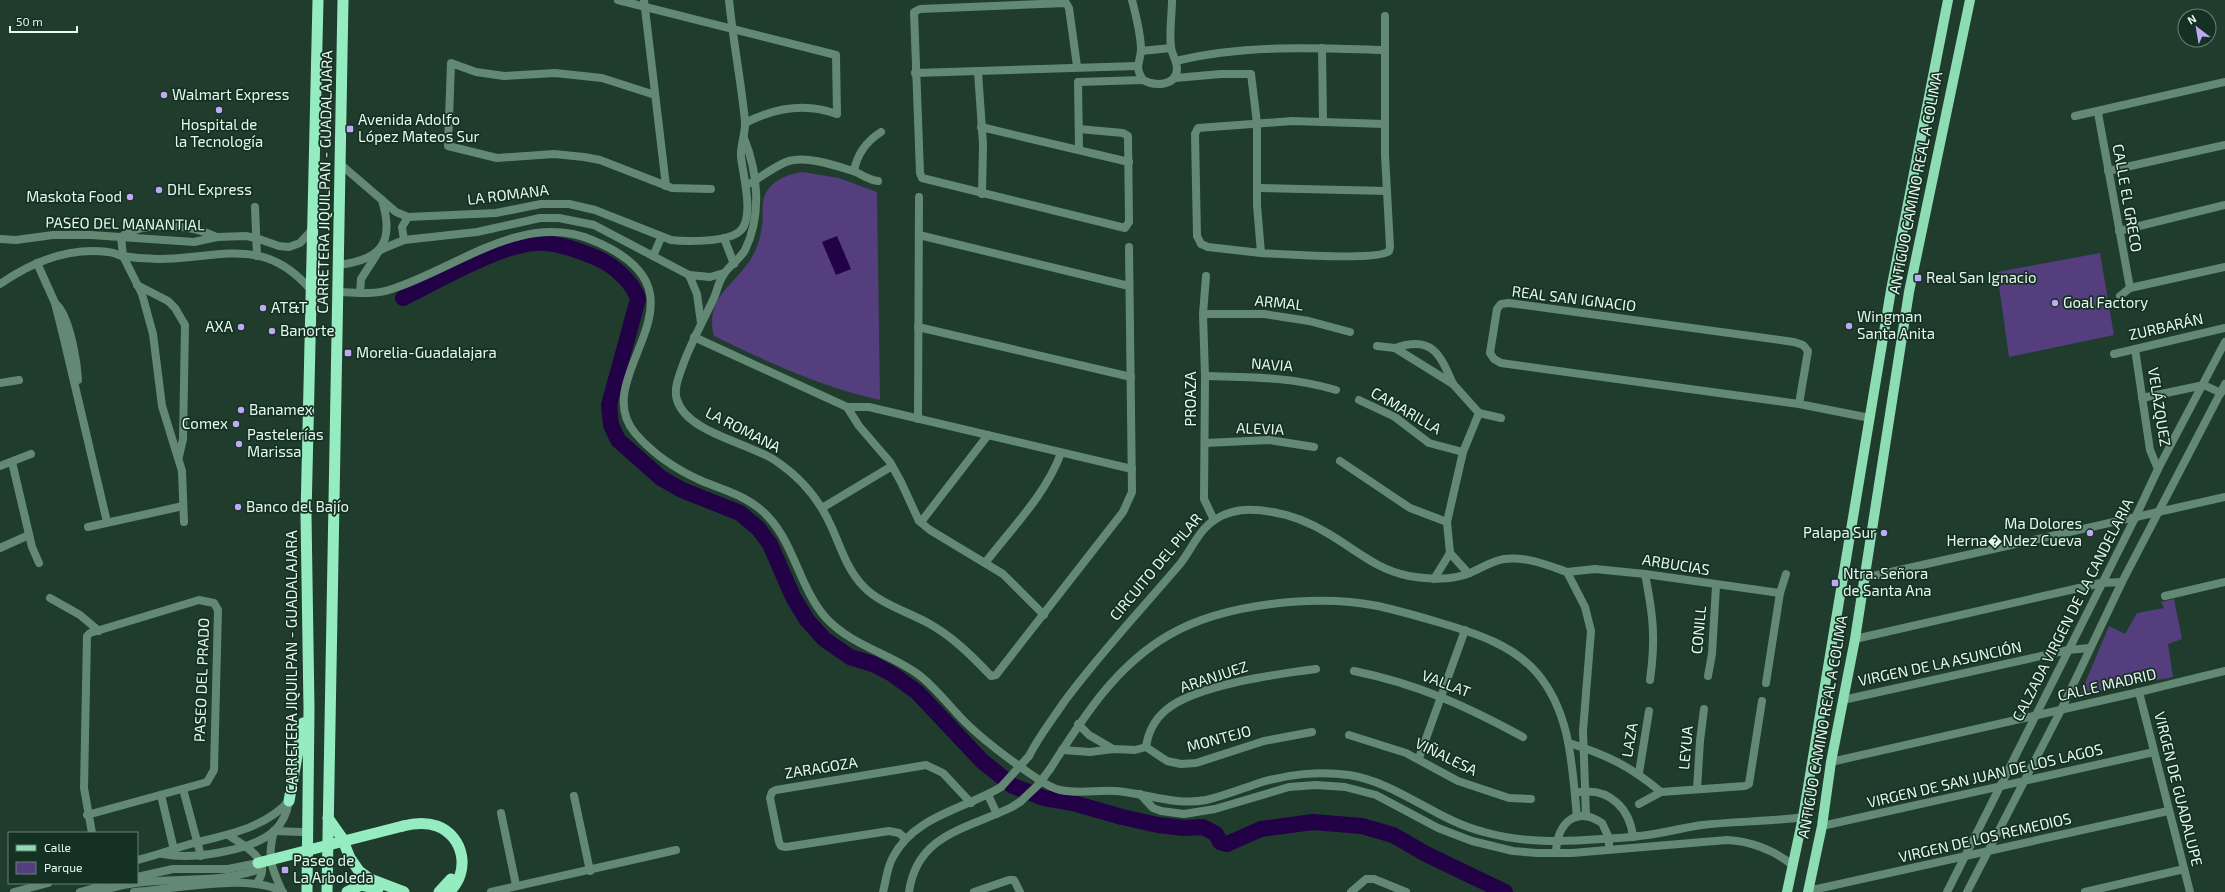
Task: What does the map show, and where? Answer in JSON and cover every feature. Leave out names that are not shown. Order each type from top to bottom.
[{"type":"highway","name":"CARRETERA JIQUILPAN - GUADALAJARA","points":[[307,892],[309,708],[306,515],[318,0]]},
{"type":"highway","name":"CARRETERA JIQUILPAN - GUADALAJARA","points":[[327,892],[343,0]]},
{"type":"highway","points":[[289,801],[303,723],[309,708]]},
{"type":"highway","points":[[300,892],[302,832],[307,811]]},
{"type":"highway","points":[[328,818],[342,838],[350,858],[359,871],[370,879],[404,892]]},
{"type":"highway","points":[[259,866],[403,829],[416,823],[432,825],[444,829],[455,839],[461,850],[463,863],[460,876],[449,892]]},
{"type":"highway","points":[[403,829],[420,830],[436,834],[446,839],[452,847],[456,860],[454,874],[448,884],[439,892]]},
{"type":"highway","points":[[328,835],[335,856],[334,892]]},
{"type":"highway","points":[[347,892],[357,886],[365,885],[387,892]]},
{"type":"main road","name":"ANTIGUO CAMINO REAL A COLIMA","points":[[1788,892],[1792,865],[1803,817],[1891,290],[1948,0]]},
{"type":"main road","name":"ANTIGUO CAMINO REAL A COLIMA","points":[[1808,892],[1822,826],[1831,762],[1854,639],[1909,292],[1970,0]]},
{"type":"street","points":[[618,0],[645,3],[836,55],[837,114],[816,108],[795,107],[770,112],[745,123]]},
{"type":"street","points":[[729,0],[745,123],[741,156],[746,186],[786,162],[794,160],[805,160],[854,171],[868,180],[878,182]]},
{"type":"street","points":[[1132,0],[1141,51],[1137,66],[1142,80]]},
{"type":"street","points":[[1172,0],[1171,48],[1176,61],[1177,70],[1174,78]]},
{"type":"street","points":[[1077,66],[1069,8],[1066,3],[1058,2],[916,10],[913,16],[920,176],[925,179],[982,194],[1125,228],[1130,222],[1129,140],[1126,134],[1079,129]]},
{"type":"street","points":[[645,3],[666,186]]},
{"type":"street","points":[[1385,16],[1385,124],[1390,247],[1387,253],[1351,256],[1261,253],[1208,247],[1201,244],[1198,236],[1196,131],[1201,127],[1292,121],[1385,124]]},
{"type":"street","points":[[1141,51],[1171,48]]},
{"type":"street","points":[[1176,61],[1213,53],[1246,50],[1322,48],[1386,50]]},
{"type":"street","points":[[1322,48],[1324,122]]},
{"type":"street","points":[[655,95],[633,86],[591,77],[555,73],[504,76],[476,72],[450,63],[448,146],[497,158],[554,154],[600,160],[666,186],[690,190],[712,189]]},
{"type":"street","points":[[915,73],[978,72],[1077,66],[1137,66]]},
{"type":"street","points":[[978,72],[982,194]]},
{"type":"street","points":[[1078,149],[1078,82],[1142,80],[1157,85],[1167,83],[1174,78],[1221,74],[1251,74],[1257,123],[1261,253]]},
{"type":"street","points":[[2075,116],[2098,113],[2225,82]]},
{"type":"street","name":"CALLE EL GRECO","points":[[2098,113],[2130,288]]},
{"type":"street","points":[[981,127],[1130,162]]},
{"type":"street","points":[[854,171],[865,145],[881,132]]},
{"type":"street","name":"LA ROMANA","points":[[744,138],[751,154],[755,181],[756,200],[754,227],[744,251],[734,264],[724,273],[694,337],[678,380],[676,391],[679,405],[698,424],[775,461],[803,483],[822,508],[845,562],[864,587],[879,598],[929,624],[948,636],[991,676],[996,675],[1044,615]]},
{"type":"street","points":[[2108,171],[2225,145]]},
{"type":"street","points":[[339,163],[396,212],[408,217],[402,227],[404,240]]},
{"type":"street","name":"LA ROMANA","points":[[408,217],[496,213],[541,204],[569,204],[608,215],[661,238],[683,242],[724,238],[739,232],[744,225],[746,186]]},
{"type":"street","points":[[1258,188],[1387,191]]},
{"type":"street","points":[[918,419],[919,196]]},
{"type":"street","points":[[360,294],[361,279],[379,251],[386,235],[387,224],[382,200]]},
{"type":"street","points":[[2119,231],[2225,205]]},
{"type":"street","points":[[255,207],[257,256]]},
{"type":"street","name":"LA ROMANA","points":[[338,266],[356,263],[404,240],[477,232],[540,218],[559,218],[594,225],[689,275],[710,277],[724,273]]},
{"type":"street","points":[[184,522],[182,471],[162,406],[153,334],[148,311],[122,256],[121,237],[132,230],[157,227],[195,229],[217,237]]},
{"type":"street","name":"PASEO DEL MANANTIAL","points":[[0,240],[16,240],[53,235],[121,237],[194,242],[217,237],[256,238],[279,246],[289,247],[300,243],[312,230]]},
{"type":"street","points":[[338,292],[360,294],[392,289],[476,252],[542,232],[578,235],[594,240],[623,257],[637,269],[649,288],[651,298],[650,316],[623,398],[626,418],[630,426],[642,440],[673,466],[744,498],[763,511],[783,537],[808,592],[828,620],[856,642],[906,667],[928,682],[968,725],[1006,759],[1043,784],[1055,789],[1067,791],[1094,790],[1140,794],[1162,800],[1197,801],[1284,777],[1322,773],[1344,774],[1377,781],[1400,792],[1439,816],[1477,831],[1514,838],[1556,842],[1633,837],[1716,823],[1770,821],[1803,817]]},
{"type":"street","points":[[919,234],[1130,286]]},
{"type":"street","points":[[654,256],[661,238]]},
{"type":"street","points":[[724,238],[734,264]]},
{"type":"street","points":[[847,407],[892,466],[921,522],[937,534],[985,563],[1014,584],[1044,615],[1123,512],[1132,492],[1129,247]]},
{"type":"street","name":"PASEO DEL MANANTIAL","points":[[0,284],[14,274],[37,263],[70,252],[90,250],[110,252],[122,256],[160,259],[236,252],[257,256],[272,262],[293,273],[311,290]]},
{"type":"street","points":[[37,263],[55,303],[60,308],[72,344],[77,364],[77,393],[84,432],[96,469],[107,522]]},
{"type":"street","points":[[2120,296],[2130,288],[2225,267]]},
{"type":"street","points":[[689,275],[697,294],[701,323]]},
{"type":"street","name":"PROAZA","points":[[1206,276],[1203,314],[1205,376],[1204,499],[1214,520]]},
{"type":"street","points":[[137,285],[168,301],[176,308],[185,325],[183,439],[178,456]]},
{"type":"street","name":"REAL SAN IGNACIO","points":[[1799,404],[1808,351],[1803,345],[1794,342],[1509,303],[1501,304],[1497,309],[1490,353],[1500,364],[1799,404],[1870,418]]},
{"type":"street","name":"ARMAL","points":[[1203,314],[1264,314],[1309,321],[1350,332]]},
{"type":"street","points":[[918,327],[1130,377]]},
{"type":"street","name":"ZURBARÁN","points":[[2114,354],[2225,328]]},
{"type":"street","points":[[694,337],[847,407],[869,407],[1132,469]]},
{"type":"street","name":"CALZADA VIRGEN DE LA CANDELARIA","points":[[1947,892],[2135,518],[2158,469],[2204,385],[2225,342]]},
{"type":"street","points":[[1377,346],[1395,348],[1416,343],[1434,350],[1443,361],[1453,384]]},
{"type":"street","points":[[1395,348],[1453,384],[1479,413],[1500,418]]},
{"type":"street","name":"VELÁZQUEZ","points":[[2135,349],[2150,450],[2158,469]]},
{"type":"street","name":"NAVIA","points":[[1205,376],[1274,377],[1312,383],[1336,390]]},
{"type":"street","points":[[0,383],[20,380]]},
{"type":"street","name":"CALZADA VIRGEN DE LA CANDELARIA","points":[[1967,892],[2061,710],[2122,582],[2160,513],[2225,384]]},
{"type":"street","points":[[2142,398],[2204,385],[2221,393]]},
{"type":"street","name":"CAMARILLA","points":[[1358,400],[1394,417],[1429,443],[1463,452]]},
{"type":"street","points":[[1468,573],[1450,553],[1447,522],[1463,452],[1479,413]]},
{"type":"street","points":[[921,522],[988,435]]},
{"type":"street","name":"ALEVIA","points":[[1205,443],[1269,440],[1314,447]]},
{"type":"street","points":[[985,563],[1041,491],[1055,470],[1061,453]]},
{"type":"street","points":[[0,466],[31,454]]},
{"type":"street","points":[[12,462],[29,535],[39,563]]},
{"type":"street","points":[[1340,462],[1410,508],[1447,522]]},
{"type":"street","points":[[822,508],[892,466]]},
{"type":"street","points":[[1864,578],[2160,513],[2225,497]]},
{"type":"street","points":[[88,526],[183,506]]},
{"type":"street","name":"CIRCUITO DEL PILAR","points":[[883,892],[893,857],[906,839],[922,825],[988,795],[1001,787],[1029,756],[1038,738],[1091,666],[1180,564],[1199,536],[1214,520],[1234,510],[1246,509],[1285,515],[1302,520],[1329,534],[1360,556],[1381,568],[1395,573],[1434,579],[1448,578],[1468,573],[1491,562],[1517,558],[1530,560],[1567,572]]},
{"type":"street","points":[[0,548],[29,535]]},
{"type":"street","points":[[1434,579],[1450,553]]},
{"type":"street","name":"ARBUCIAS","points":[[1567,572],[1595,569],[1645,574],[1716,586],[1780,593]]},
{"type":"street","points":[[1567,572],[1585,607],[1591,631],[1583,747],[1586,816]]},
{"type":"street","points":[[1645,574],[1653,619],[1654,648],[1650,680]]},
{"type":"street","points":[[1766,683],[1780,593],[1786,574]]},
{"type":"street","points":[[1854,639],[2101,583],[2122,582]]},
{"type":"street","points":[[2165,596],[2225,582]]},
{"type":"street","name":"CONILL","points":[[1708,676],[1712,654],[1716,586]]},
{"type":"street","points":[[50,598],[99,631]]},
{"type":"street","name":"PASEO DEL PRADO","points":[[87,815],[207,782],[214,770],[218,610],[214,603],[199,600],[88,634],[84,788],[87,815],[92,832]]},
{"type":"street","points":[[909,892],[916,866],[928,849],[947,836],[1020,802],[1038,785],[1050,769],[1078,724],[1103,692],[1139,655],[1170,634],[1211,617],[1265,606],[1309,602],[1341,602],[1377,606],[1465,630],[1503,646],[1527,662],[1554,698],[1569,743],[1577,817]]},
{"type":"street","points":[[1419,758],[1465,630]]},
{"type":"street","name":"VIRGEN DE LA ASUNCIÓN","points":[[1843,700],[2068,650],[2090,648]]},
{"type":"street","name":"ARANJUEZ","points":[[1146,747],[1147,736],[1157,720],[1166,710],[1181,701],[1246,680],[1316,669]]},
{"type":"street","name":"VALLAT","points":[[1354,671],[1388,678],[1441,696],[1484,714],[1523,737]]},
{"type":"street","name":"CALLE MADRID","points":[[1831,762],[2036,716],[2225,671]]},
{"type":"street","name":"VIRGEN DE GUADALUPE","points":[[2139,692],[2168,811],[2190,892]]},
{"type":"street","points":[[1639,804],[1661,792],[1745,786],[1749,784],[1762,701]]},
{"type":"street","name":"LEYUA","points":[[1697,789],[1704,709]]},
{"type":"street","name":"LAZA","points":[[1639,773],[1649,711]]},
{"type":"street","points":[[1078,724],[1089,735],[1113,749]]},
{"type":"street","name":"MONTEJO","points":[[1146,747],[1167,761],[1180,764],[1196,763],[1264,741],[1312,732]]},
{"type":"street","name":"VIÑALESA","points":[[1349,735],[1390,746],[1419,758],[1458,781],[1509,798],[1531,799]]},
{"type":"street","points":[[1569,743],[1583,747],[1622,763],[1639,773],[1661,792]]},
{"type":"street","points":[[1062,750],[1090,752],[1113,749],[1136,750],[1146,747]]},
{"type":"street","name":"VIRGEN DE SAN JUAN DE LOS LAGOS","points":[[1822,826],[2154,752]]},
{"type":"street","name":"ZARAGOZA","points":[[906,839],[900,833],[889,831],[786,847],[781,846],[770,798],[772,792],[776,790],[926,765],[943,773],[971,803]]},
{"type":"street","points":[[1140,794],[1147,803],[1161,812],[1184,814],[1216,809],[1289,787],[1316,785],[1345,787],[1376,795],[1438,828],[1472,841],[1513,851],[1556,853],[1736,840],[1774,852],[1792,865]]},
{"type":"street","points":[[183,789],[201,856]]},
{"type":"street","points":[[1575,793],[1585,792],[1603,794],[1612,798],[1620,805],[1631,824],[1633,837]]},
{"type":"street","points":[[161,795],[174,853]]},
{"type":"street","points":[[988,795],[997,814]]},
{"type":"street","points":[[574,796],[590,871]]},
{"type":"street","points":[[283,892],[271,866],[269,857],[274,831],[286,814],[289,801]]},
{"type":"street","points":[[174,853],[197,843],[228,835],[265,820],[275,814],[289,801]]},
{"type":"street","name":"VIRGEN DE LOS REMEDIOS","points":[[1808,892],[2168,811]]},
{"type":"street","points":[[500,813],[516,885]]},
{"type":"street","points":[[1556,853],[1556,842],[1562,827],[1568,821],[1577,817],[1586,816],[1595,818],[1602,823],[1609,838],[1609,849]]},
{"type":"street","points":[[1682,829],[1684,844]]},
{"type":"street","points":[[138,860],[162,854],[174,853],[201,856],[244,846],[274,831],[302,832]]},
{"type":"street","points":[[228,835],[258,857],[262,865],[262,875],[256,884]]},
{"type":"street","points":[[491,892],[516,885],[590,871],[676,850]]},
{"type":"street","points":[[138,877],[163,870],[228,869],[259,866]]},
{"type":"street","points":[[99,892],[120,886],[176,880],[230,877],[259,866]]},
{"type":"street","points":[[2085,892],[2184,869]]},
{"type":"street","points":[[1351,892],[1366,879],[1374,879],[1406,892]]},
{"type":"street","points":[[974,892],[1009,880],[1014,880],[1020,892]]},
{"type":"street","points":[[134,892],[238,883],[256,884],[283,892]]},
{"type":"street","points":[[14,892],[44,884]]},
{"type":"street","points":[[80,892],[110,884]]},
{"type":"green space","points":[[803,172],[839,178],[877,192],[880,400],[858,395],[795,373],[714,336],[712,322],[714,310],[718,300],[748,263],[757,247],[762,229],[763,204],[767,191],[774,183],[788,175]]},
{"type":"green space","name":"Goal Factory","points":[[2100,253],[2114,335],[2009,357],[1997,272]]},
{"type":"green space","points":[[2174,599],[2182,639],[2168,644],[2173,677],[2080,695],[2109,626],[2125,634],[2137,613],[2164,608],[2161,602]]},
{"type":"shaded area","points":[[837,236],[851,269],[836,275],[822,242]]},
{"type":"waterway","points":[[403,298],[486,257],[503,250],[534,243],[559,245],[576,250],[599,259],[617,270],[632,287],[638,299],[609,405],[611,425],[618,440],[661,478],[682,490],[740,513],[758,528],[770,544],[793,597],[807,620],[824,639],[850,657],[873,664],[892,674],[917,692],[982,761],[1013,786],[1044,798],[1073,803],[1122,817],[1158,825],[1184,828],[1203,827],[1216,834],[1220,842],[1227,844],[1261,829],[1313,822],[1362,826],[1393,835],[1426,854],[1505,892]]},
{"type":"place","name":"Walmart Express","points":[[164,95]]},
{"type":"place","name":"Hospital de la Tecnología","points":[[219,110]]},
{"type":"place","name":"Avenida Adolfo López Mateos Sur","points":[[350,129]]},
{"type":"place","name":"DHL Express","points":[[159,190]]},
{"type":"place","name":"Maskota Food","points":[[130,197]]},
{"type":"place","name":"Real San Ignacio","points":[[1918,278]]},
{"type":"place","name":"Goal Factory","points":[[2055,303]]},
{"type":"place","name":"AT&T","points":[[263,308]]},
{"type":"place","name":"Wingman Santa Anita","points":[[1849,326]]},
{"type":"place","name":"AXA","points":[[241,327]]},
{"type":"place","name":"Banorte","points":[[272,331]]},
{"type":"place","name":"Morelia-Guadalajara","points":[[348,353]]},
{"type":"place","name":"Banamex","points":[[241,410]]},
{"type":"place","name":"Comex","points":[[236,424]]},
{"type":"place","name":"Pastelerías Marissa","points":[[239,444]]},
{"type":"place","name":"Banco del Bajío","points":[[238,507]]},
{"type":"place","name":"Palapa Sur","points":[[1884,533]]},
{"type":"place","name":"Ma Dolores Herna�Ndez Cueva","points":[[2090,533]]},
{"type":"place","name":"Ntra. Señora de Santa Ana","points":[[1835,583]]},
{"type":"place","name":"Paseo de La Arboleda","points":[[285,870]]}]
